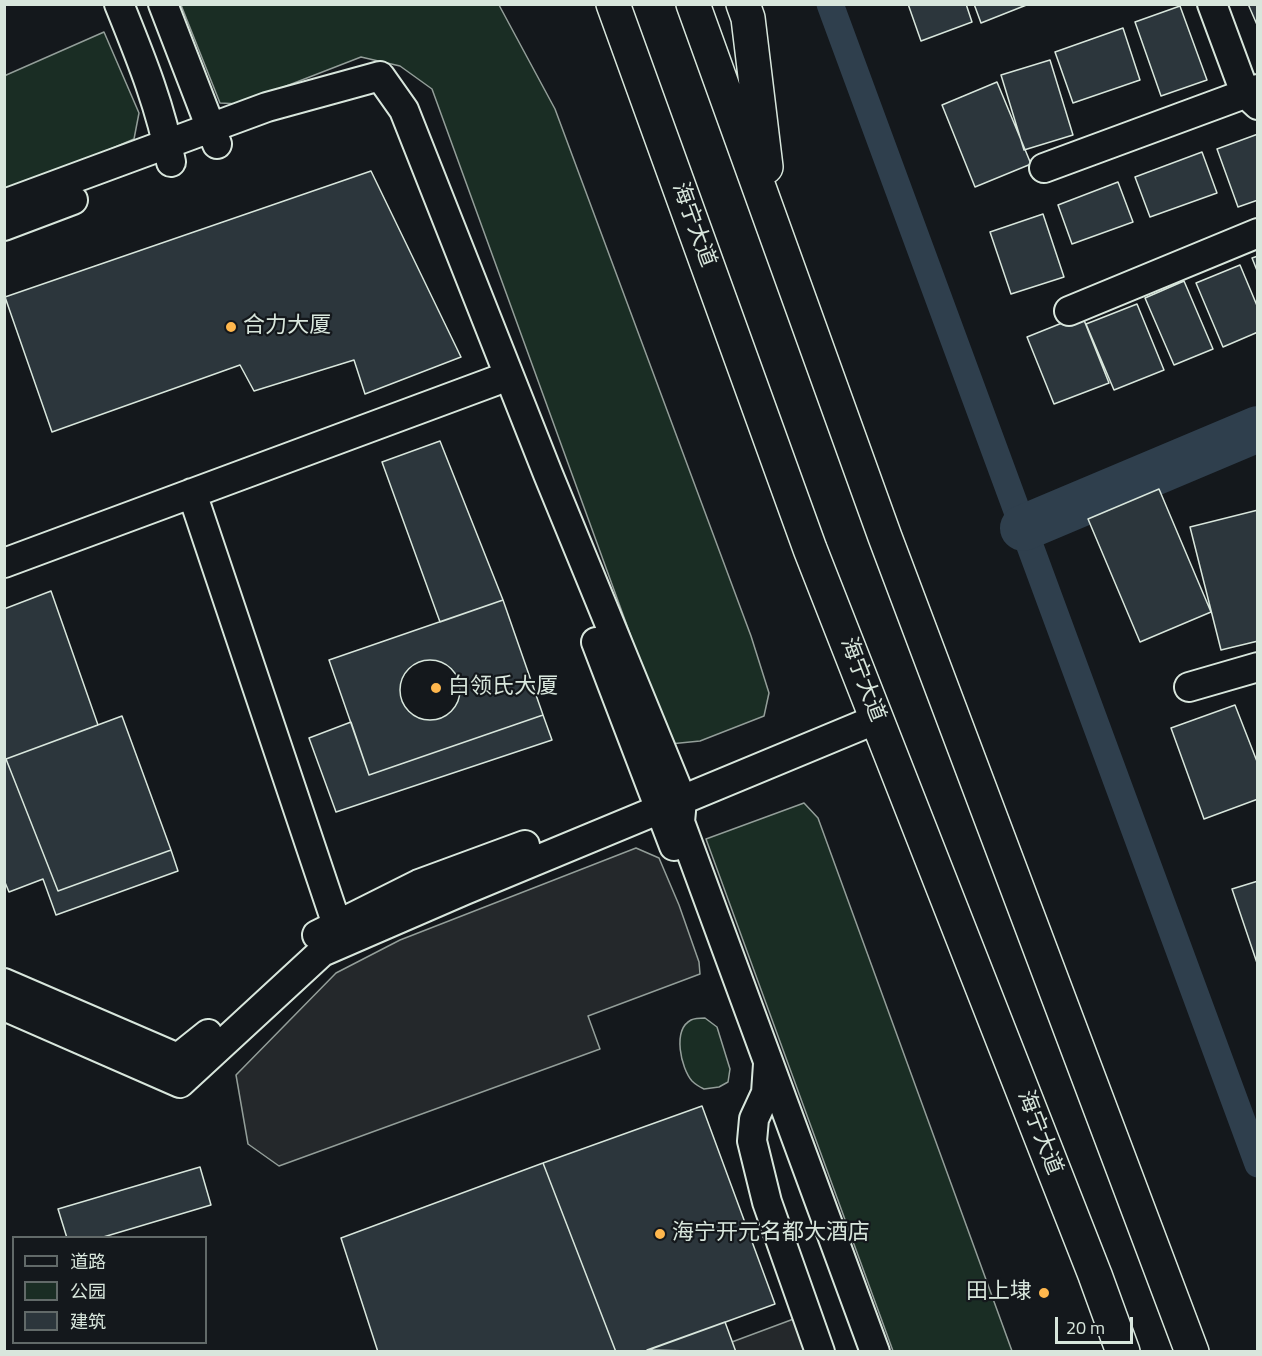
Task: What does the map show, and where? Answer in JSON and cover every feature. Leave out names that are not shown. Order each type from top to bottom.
[{"type":"highway","points":[[693,4],[885,537],[1192,1352]]},
{"type":"highway","points":[[743,4],[747,18],[773,225]]},
{"type":"highway","name":"海宁大道","points":[[612,9],[810,549],[1095,1275],[1123,1352]]},
{"type":"lane","points":[[119,4],[147,74],[170,153]]},
{"type":"lane","points":[[163,4],[213,136]]},
{"type":"lane","points":[[1044,168],[1253,96],[1212,4]]},
{"type":"lane","points":[[213,136],[267,107],[380,76],[404,110],[548,474],[668,797],[766,1093],[862,1352]]},
{"type":"lane","points":[[4,226],[213,136],[348,92],[377,90],[414,171],[495,381],[680,822],[875,1352]]},
{"type":"lane","points":[[4,204],[170,153]]},
{"type":"lane","points":[[1069,311],[1257,233]]},
{"type":"lane","points":[[4,563],[495,381]]},
{"type":"lane","points":[[192,493],[337,925]]},
{"type":"lane","points":[[1189,687],[1257,667]]},
{"type":"lane","points":[[4,1006],[180,1083],[321,952],[668,797],[875,712]]},
{"type":"lane","points":[[4,984],[178,1058],[222,1022],[309,939],[419,884],[584,824],[668,797]]},
{"type":"lane","points":[[769,1062],[766,1093],[754,1119],[752,1141],[767,1202],[820,1352]]},
{"type":"green space","points":[[181,5],[499,5],[555,109],[751,636],[769,693],[764,716],[700,741],[670,744],[432,89],[400,66],[361,57],[240,104],[220,103]]},
{"type":"green space","points":[[104,32],[139,113],[134,139],[5,194],[4,76]]},
{"type":"green space","points":[[804,803],[818,818],[1012,1351],[893,1351],[706,839]]},
{"type":"green space","points":[[705,1018],[717,1027],[730,1069],[728,1082],[719,1087],[704,1089],[693,1082],[688,1075],[682,1059],[680,1040],[685,1025],[693,1019]]},
{"type":"shaded area","points":[[636,848],[659,858],[679,905],[699,962],[700,974],[588,1016],[600,1049],[279,1166],[248,1144],[236,1075],[336,973],[400,940]]},
{"type":"shaded area","points":[[807,1314],[820,1352],[705,1352]]},
{"type":"building","points":[[908,4],[966,4],[972,22],[921,41]]},
{"type":"building","points":[[974,4],[1029,4],[981,23]]},
{"type":"building","points":[[1248,4],[1258,4],[1258,27]]},
{"type":"building","points":[[1180,6],[1207,80],[1161,96],[1135,22]]},
{"type":"building","points":[[1123,28],[1140,80],[1073,103],[1055,52]]},
{"type":"building","points":[[1050,60],[1073,135],[1024,150],[1001,75]]},
{"type":"building","points":[[997,82],[1031,164],[975,187],[942,105]]},
{"type":"building","points":[[1258,134],[1258,200],[1238,207],[1217,149]]},
{"type":"building","points":[[1202,152],[1217,193],[1150,217],[1135,177]]},
{"type":"building","name":"合力大厦","points":[[371,171],[461,357],[365,394],[354,360],[254,391],[240,365],[52,432],[5,297]]},
{"type":"building","points":[[1118,182],[1133,222],[1072,244],[1058,205]]},
{"type":"building","points":[[1043,214],[1064,277],[1011,294],[990,232]]},
{"type":"building","points":[[1258,256],[1258,273],[1252,258]]},
{"type":"building","points":[[1240,265],[1258,308],[1258,332],[1223,347],[1196,283]]},
{"type":"building","points":[[1184,281],[1213,349],[1174,365],[1145,298]]},
{"type":"building","points":[[1137,304],[1164,370],[1114,390],[1086,324]]},
{"type":"building","points":[[1082,315],[1109,383],[1054,404],[1027,337]]},
{"type":"building","points":[[440,441],[503,600],[440,622],[382,462]]},
{"type":"building","points":[[1159,489],[1211,612],[1140,642],[1088,519]]},
{"type":"building","points":[[1258,510],[1258,641],[1221,650],[1190,527]]},
{"type":"building","points":[[51,591],[98,725],[6,759],[58,891],[171,850],[178,871],[56,915],[43,879],[9,892],[4,880],[4,609]]},
{"type":"building","name":"白领氏大厦","points":[[503,600],[543,715],[369,775],[329,660]]},
{"type":"building","points":[[424,660],[436,660],[447,665],[455,673],[460,690],[458,702],[447,715],[436,720],[424,720],[413,715],[405,707],[400,696],[400,684],[405,673],[413,665]]},
{"type":"building","points":[[1235,705],[1258,764],[1258,799],[1204,819],[1171,728]]},
{"type":"building","points":[[543,715],[552,740],[336,812],[309,738],[351,722],[369,775]]},
{"type":"building","points":[[122,716],[171,850],[58,891],[6,759]]},
{"type":"building","points":[[1258,881],[1258,966],[1232,889]]},
{"type":"building","name":"海宁开元名都大酒店","points":[[702,1106],[775,1304],[643,1352],[616,1352],[543,1163]]},
{"type":"building","points":[[543,1163],[616,1352],[378,1352],[341,1238]]},
{"type":"building","points":[[200,1167],[211,1205],[107,1236],[66,1236],[58,1209]]},
{"type":"building","points":[[725,1322],[736,1352],[647,1350]]},
{"type":"waterway","points":[[830,4],[1258,1164]]},
{"type":"waterway","points":[[1023,528],[1258,429]]},
{"type":"place","name":"合力大厦","points":[[231,327]]},
{"type":"place","name":"白领氏大厦","points":[[436,688]]},
{"type":"place","name":"海宁开元名都大酒店","points":[[660,1234]]},
{"type":"place","name":"田上埭","points":[[1044,1293]]}]
